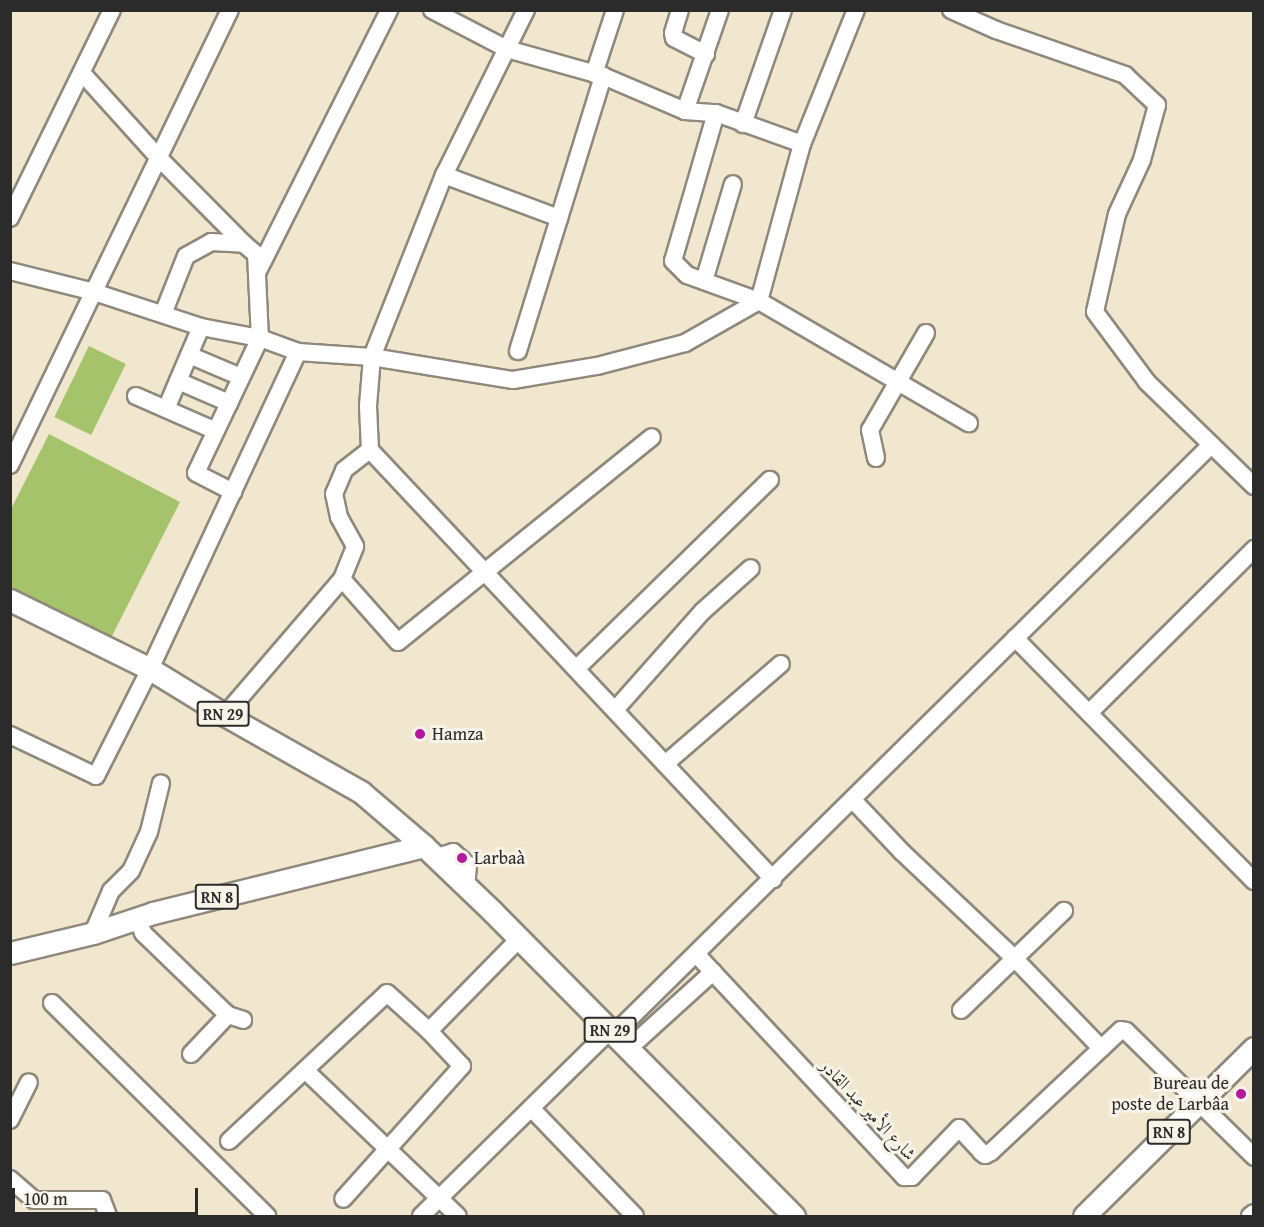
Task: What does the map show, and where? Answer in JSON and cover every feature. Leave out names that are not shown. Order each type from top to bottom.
[{"type":"main road","name":"RN 29","points":[[10,600],[150,669],[225,715],[361,792],[431,852],[466,886],[794,1216]]},
{"type":"main road","name":"RN 8","points":[[10,953],[93,933],[137,917],[431,852]]},
{"type":"main road","name":"RN 8","points":[[1084,1216],[1254,1048]]},
{"type":"street","points":[[10,218],[83,74],[112,10]]},
{"type":"street","points":[[10,465],[230,10]]},
{"type":"street","points":[[259,269],[389,10]]},
{"type":"street","points":[[432,10],[507,50],[598,75],[685,111],[717,113],[802,144]]},
{"type":"street","points":[[526,10],[444,175],[372,357],[368,406],[370,450],[773,879]]},
{"type":"street","points":[[518,351],[559,218],[615,10]]},
{"type":"street","points":[[681,10],[673,33],[674,38],[706,54]]},
{"type":"street","points":[[685,111],[720,10]]},
{"type":"street","points":[[743,124],[783,10]]},
{"type":"street","points":[[10,271],[94,292],[201,327],[260,338],[298,352],[372,357],[513,380],[597,366],[685,343],[759,301],[802,144],[856,10]]},
{"type":"street","points":[[951,10],[996,30],[1125,75],[1157,105],[1142,160],[1117,214],[1095,312],[1148,382],[1254,486]]},
{"type":"street","points":[[83,74],[159,158],[256,254],[259,269],[260,338],[196,473],[232,492]]},
{"type":"street","points":[[717,113],[673,261],[687,275],[759,301],[969,423]]},
{"type":"street","points":[[444,175],[559,218]]},
{"type":"street","points":[[704,281],[733,184]]},
{"type":"street","points":[[163,314],[186,256],[211,242],[244,244]]},
{"type":"street","points":[[166,409],[201,327]]},
{"type":"street","points":[[876,458],[870,430],[926,333]]},
{"type":"street","points":[[10,735],[96,776],[150,669],[298,352]]},
{"type":"street","points":[[189,355],[241,377]]},
{"type":"street","points":[[178,381],[229,403]]},
{"type":"street","points":[[136,396],[216,431]]},
{"type":"street","points":[[342,579],[398,642],[652,437]]},
{"type":"street","points":[[617,1038],[696,955],[1210,445]]},
{"type":"street","points":[[225,715],[342,579],[356,546],[339,517],[334,494],[344,470],[370,450]]},
{"type":"street","points":[[576,669],[770,480]]},
{"type":"street","points":[[1089,713],[1254,549]]},
{"type":"street","points":[[615,710],[703,611],[751,568]]},
{"type":"street","points":[[1015,638],[1254,880]]},
{"type":"street","points":[[665,764],[781,664]]},
{"type":"street","points":[[93,933],[111,891],[131,871],[150,832],[162,783]]},
{"type":"street","points":[[853,800],[902,852],[1015,959],[1101,1048]]},
{"type":"street","points":[[961,1010],[1064,911]]},
{"type":"street","points":[[137,917],[143,933],[236,1018],[191,1054]]},
{"type":"street","points":[[429,1031],[519,939]]},
{"type":"street","name":"شارع الأمير عبد القادر","points":[[696,955],[908,1178],[912,1177],[959,1128],[981,1152],[986,1155],[991,1152],[1117,1032],[1126,1031],[1198,1104]]},
{"type":"street","points":[[421,1216],[531,1108],[617,1038],[713,972]]},
{"type":"street","points":[[229,1141],[387,993],[429,1031],[462,1066],[343,1199]]},
{"type":"street","points":[[52,1003],[267,1216]]},
{"type":"street","points":[[305,1070],[458,1216]]},
{"type":"street","points":[[10,1120],[29,1082]]},
{"type":"street","points":[[1198,1104],[1254,1157]]},
{"type":"street","points":[[531,1108],[635,1216]]},
{"type":"street","points":[[10,1179],[34,1200],[102,1200],[108,1216]]},
{"type":"street","points":[[1250,1216],[1254,1213]]},
{"type":"green space","points":[[89,346],[126,364],[91,435],[54,417]]},
{"type":"green space","points":[[49,434],[180,502],[110,640],[11,589],[10,511]]},
{"type":"place","name":"Hamza","points":[[420,734]]},
{"type":"place","name":"Larbaà","points":[[462,858]]},
{"type":"place","name":"Bureau de poste de Larbâa","points":[[1241,1094]]}]
